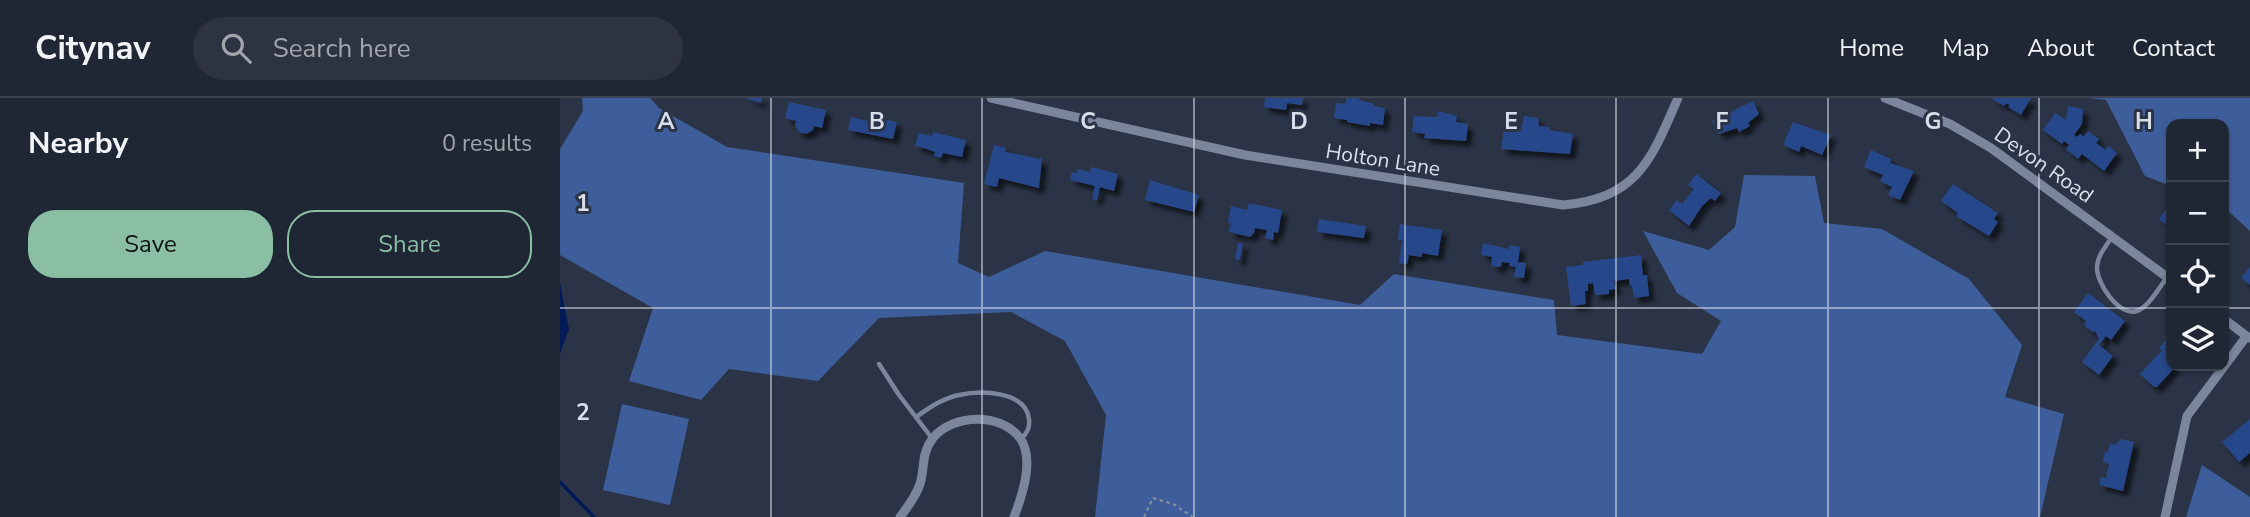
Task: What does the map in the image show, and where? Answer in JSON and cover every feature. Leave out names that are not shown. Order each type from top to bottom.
[{"type":"street","name":"Holton Lane","points":[[991,98],[1245,155],[1563,205],[1598,200],[1618,190],[1638,173],[1656,149],[1678,98]]},
{"type":"street","name":"Devon Road","points":[[1885,98],[1950,124],[1992,148],[2166,276]]},
{"type":"street","points":[[2165,517],[2188,416],[2248,338],[2229,323]]},
{"type":"street","points":[[900,517],[920,484],[922,460],[933,439],[953,422],[975,419],[1006,426],[1021,439],[1027,463],[1014,517]]},
{"type":"lane","points":[[2113,236],[2097,265],[2100,285],[2108,296],[2126,309],[2136,311],[2144,307],[2166,281]]},
{"type":"lane","points":[[879,364],[898,395],[933,439]]},
{"type":"lane","points":[[916,417],[937,403],[959,395],[982,392],[1003,396],[1016,400],[1027,411],[1029,426],[1021,439]]},
{"type":"path","points":[[1144,517],[1153,498],[1173,504],[1194,517]]},
{"type":"shaded area","points":[[582,98],[650,98],[659,108],[727,147],[964,183],[958,263],[989,277],[1045,251],[1360,305],[1394,274],[1554,300],[1557,335],[1702,354],[1721,321],[1677,293],[1643,231],[1709,250],[1735,227],[1744,175],[1815,176],[1824,223],[1882,229],[1969,279],[2022,345],[2005,397],[2064,414],[2040,517],[1095,517],[1106,415],[1065,341],[1011,312],[879,318],[818,381],[729,369],[701,400],[629,381],[653,308],[560,255],[560,149],[583,111]]},
{"type":"shaded area","points":[[2089,98],[2250,98],[2250,231],[2229,212],[2229,119],[2166,119],[2166,184],[2145,176],[2106,100]]},
{"type":"shaded area","points":[[560,283],[569,329],[560,354]]},
{"type":"shaded area","points":[[622,404],[689,419],[670,505],[603,490]]},
{"type":"shaded area","points":[[2202,465],[2250,497],[2250,517],[2186,517]]},
{"type":"building","points":[[745,98],[762,98],[761,103]]},
{"type":"building","points":[[1265,98],[1303,98],[1302,105],[1287,103],[1286,110],[1264,107]]},
{"type":"building","points":[[1347,98],[1359,98],[1385,108],[1383,125],[1370,123],[1370,126],[1334,118],[1336,103],[1345,104]]},
{"type":"building","points":[[1991,98],[2031,98],[2021,115],[2008,107],[2010,105],[2006,103],[2004,106]]},
{"type":"building","points":[[1753,101],[1759,114],[1748,123],[1750,126],[1739,132],[1737,128],[1719,134],[1712,121]]},
{"type":"building","points":[[789,102],[826,110],[822,128],[814,126],[813,130],[806,134],[799,132],[796,121],[785,118]]},
{"type":"building","points":[[2068,106],[2083,109],[2082,124],[2074,135],[2077,137],[2080,134],[2084,137],[2088,131],[2099,139],[2096,143],[2106,150],[2108,146],[2117,153],[2104,171],[2082,154],[2078,159],[2066,149],[2069,145],[2064,141],[2062,144],[2043,130],[2055,113],[2066,120]]},
{"type":"building","points":[[1438,111],[1457,116],[1456,122],[1468,124],[1466,141],[1424,138],[1425,134],[1412,132],[1414,116],[1437,117]]},
{"type":"building","points":[[1524,116],[1538,118],[1539,126],[1573,134],[1570,154],[1501,149],[1504,129],[1521,131]]},
{"type":"building","points":[[851,117],[872,122],[873,117],[897,122],[893,139],[848,130]]},
{"type":"building","points":[[1793,122],[1831,135],[1822,155],[1801,146],[1799,152],[1783,145]]},
{"type":"building","points":[[933,132],[966,140],[962,157],[943,153],[941,158],[934,156],[935,152],[915,146],[919,133],[932,136]]},
{"type":"building","points":[[994,145],[1006,148],[1005,152],[1042,159],[1039,188],[999,178],[997,187],[984,184]]},
{"type":"building","points":[[1871,150],[1891,159],[1890,163],[1914,171],[1900,200],[1888,195],[1892,187],[1880,181],[1883,175],[1864,167]]},
{"type":"building","points":[[1091,167],[1118,174],[1114,191],[1100,187],[1097,200],[1092,199],[1095,186],[1070,180],[1072,172],[1077,173],[1078,169],[1090,172]]},
{"type":"building","points":[[1696,174],[1721,193],[1715,201],[1711,198],[1702,206],[1689,226],[1669,210],[1677,200],[1682,204],[1694,189],[1688,185]]},
{"type":"building","points":[[1150,180],[1199,195],[1194,212],[1145,200]]},
{"type":"building","points":[[1953,184],[1998,213],[1994,219],[1998,222],[1989,236],[1956,216],[1958,213],[1941,201]]},
{"type":"building","points":[[1249,203],[1282,210],[1278,233],[1274,232],[1273,240],[1265,238],[1267,230],[1255,228],[1250,237],[1229,232],[1231,206],[1247,210]]},
{"type":"building","points":[[2166,210],[2166,225],[2159,219]]},
{"type":"building","points":[[1319,219],[1366,226],[1364,238],[1317,232]]},
{"type":"building","points":[[1400,224],[1442,230],[1438,256],[1422,253],[1422,257],[1409,255],[1407,264],[1399,263],[1402,240],[1398,240]]},
{"type":"building","points":[[1238,243],[1243,244],[1240,260],[1235,259]]},
{"type":"building","points":[[1483,243],[1509,249],[1509,245],[1520,247],[1518,262],[1526,263],[1524,278],[1514,277],[1516,267],[1509,266],[1510,263],[1502,262],[1501,267],[1491,266],[1492,257],[1481,255]]},
{"type":"building","points":[[1641,255],[1649,296],[1634,298],[1629,279],[1614,281],[1616,289],[1609,290],[1609,294],[1595,295],[1593,283],[1588,284],[1588,291],[1585,291],[1586,304],[1571,306],[1566,267],[1583,265],[1583,262]]},
{"type":"building","points":[[2250,267],[2250,285],[2241,278]]},
{"type":"building","points":[[2088,293],[2125,321],[2111,340],[2106,336],[2099,345],[2113,356],[2099,375],[2082,362],[2099,339],[2095,331],[2086,327],[2086,321],[2074,312]]},
{"type":"building","points":[[2166,339],[2166,371],[2171,371],[2154,387],[2140,374],[2162,350],[2159,348]]},
{"type":"building","points":[[2250,419],[2250,453],[2239,462],[2222,442]]},
{"type":"building","points":[[2120,439],[2134,442],[2123,491],[2099,485],[2101,477],[2106,478],[2109,464],[2103,462],[2105,451],[2108,452],[2110,443],[2116,445]]},
{"type":"waterway","points":[[560,482],[594,517]]}]
